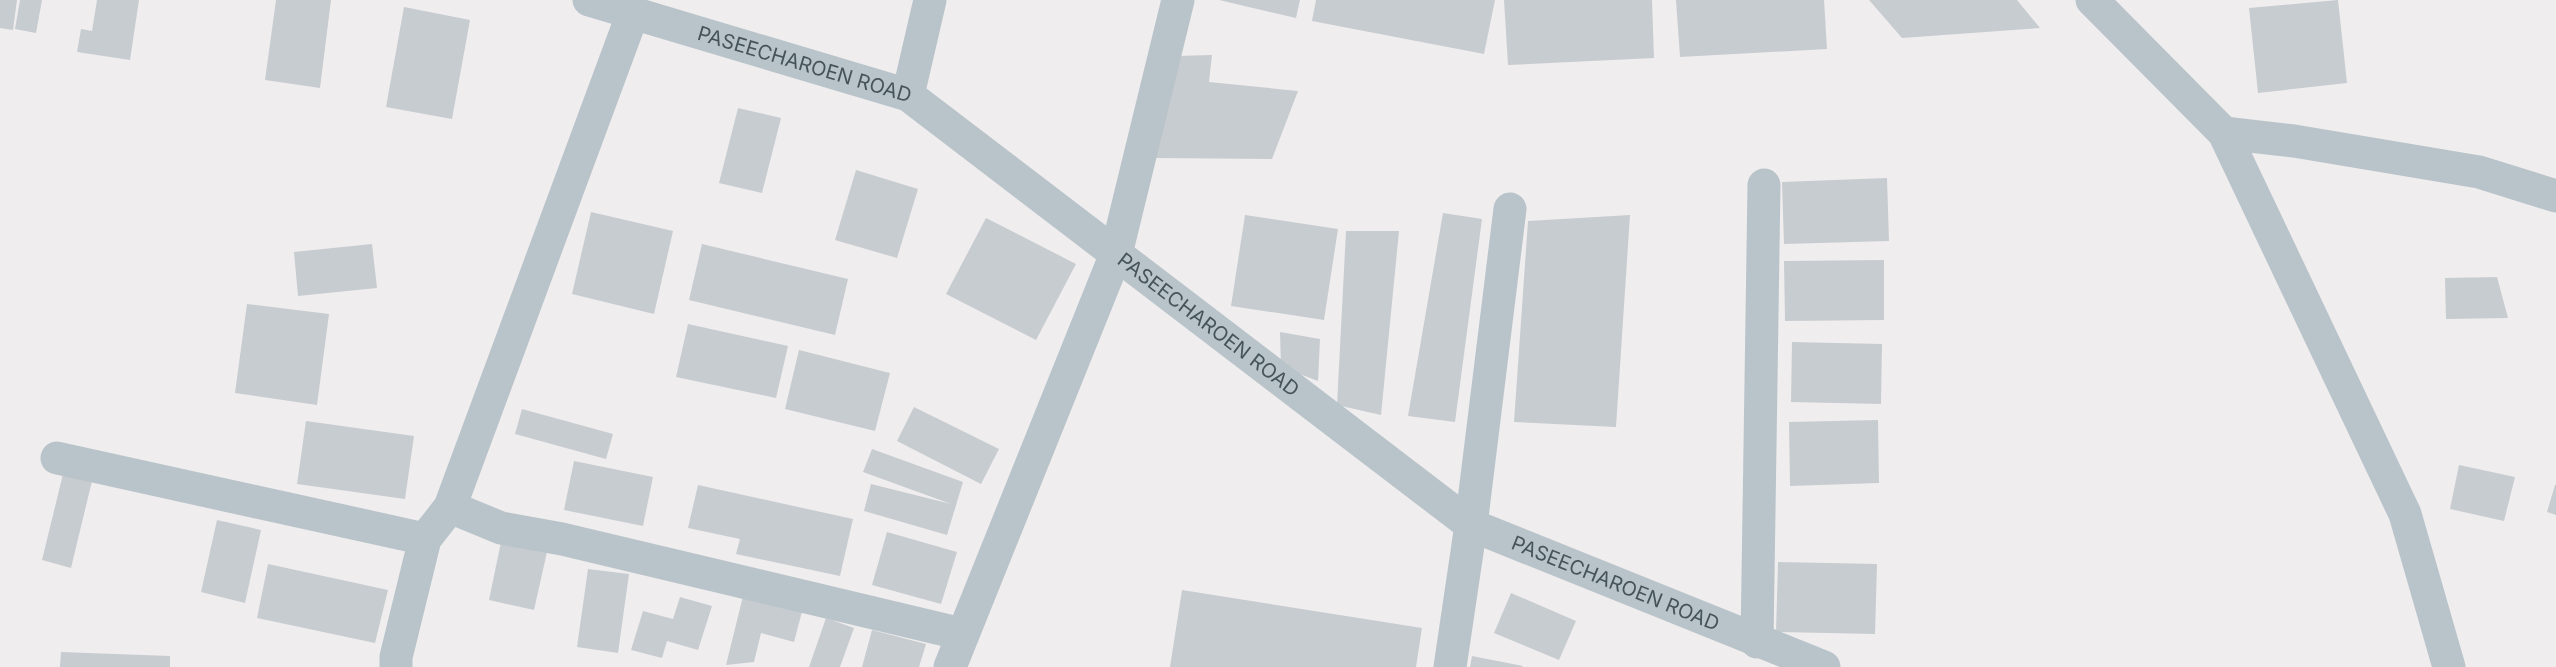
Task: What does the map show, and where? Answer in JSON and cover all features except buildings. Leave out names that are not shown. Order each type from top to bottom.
[{"type":"street","name":"PASEECHAROEN ROAD","points":[[589,0],[908,95],[1471,525],[1757,642],[1824,667]]},
{"type":"street","points":[[908,95],[930,0]]},
{"type":"street","points":[[950,667],[1116,254],[1178,0]]},
{"type":"street","points":[[2092,0],[2224,133],[2405,513],[2449,667]]},
{"type":"street","points":[[396,667],[396,657],[425,539],[450,507],[633,13]]},
{"type":"street","points":[[2224,133],[2294,141],[2479,172],[2556,196]]},
{"type":"street","points":[[1757,642],[1764,185]]},
{"type":"street","points":[[1450,667],[1471,525],[1510,209]]},
{"type":"street","points":[[57,458],[425,539]]},
{"type":"street","points":[[450,507],[501,528],[562,539],[962,634]]}]
